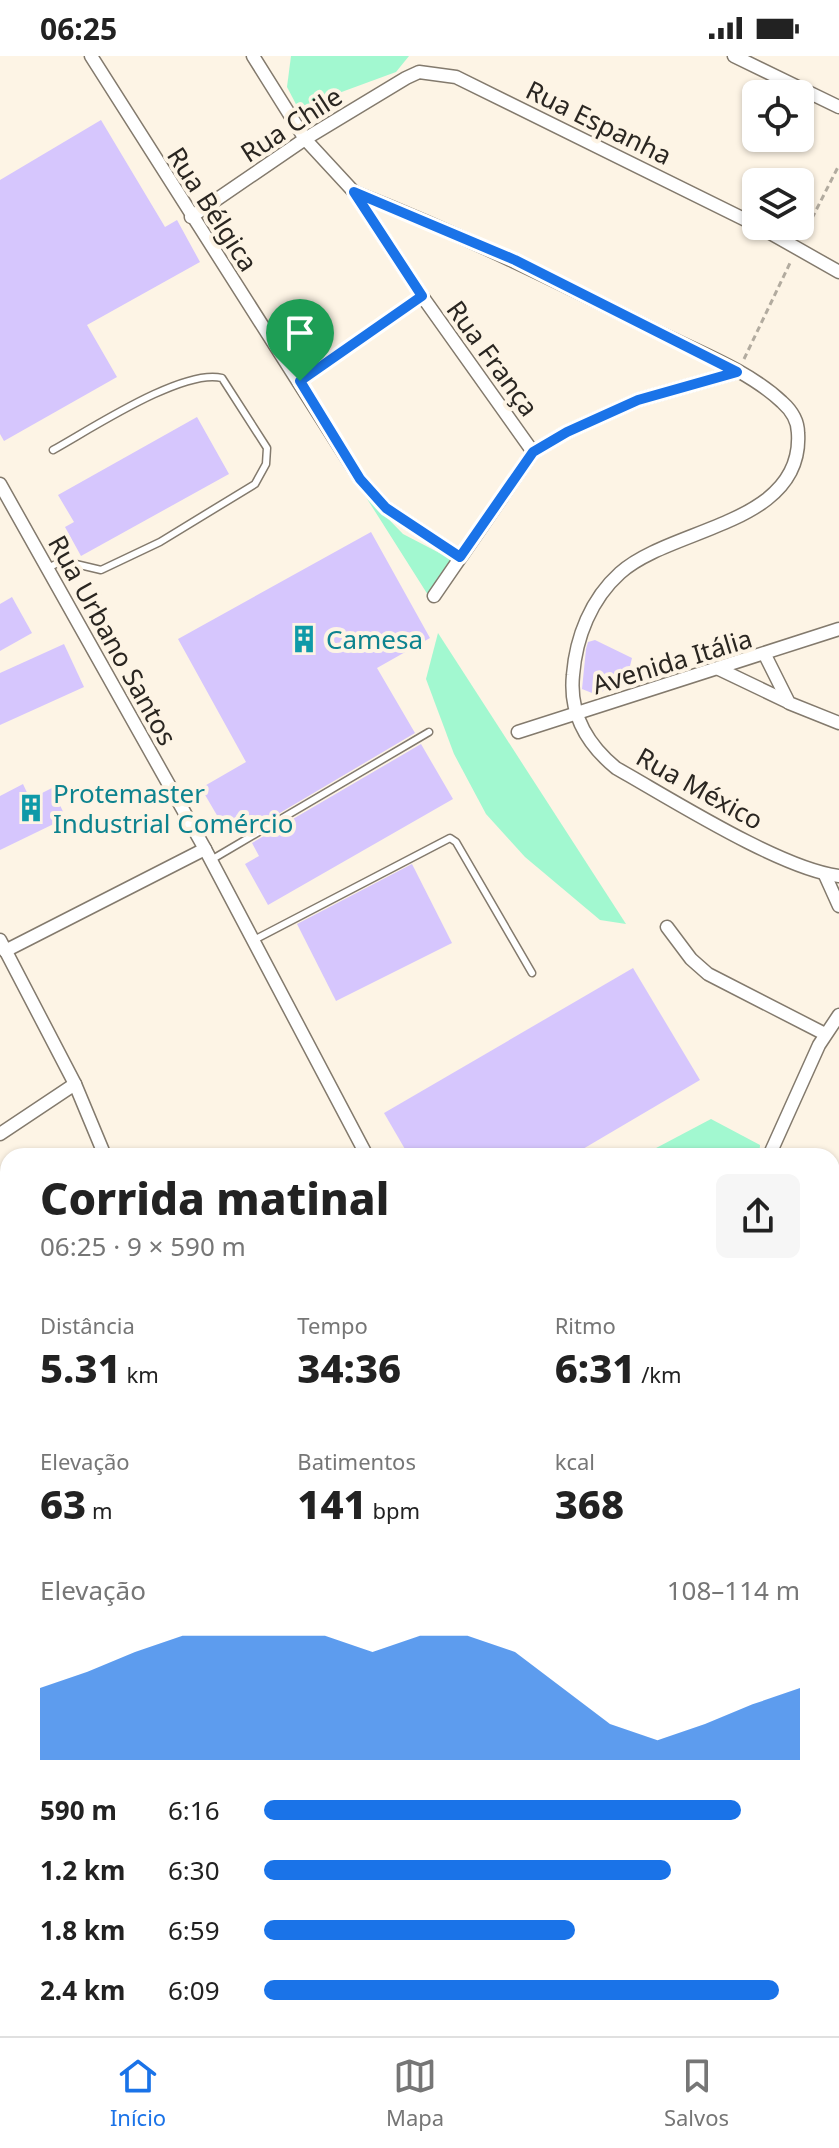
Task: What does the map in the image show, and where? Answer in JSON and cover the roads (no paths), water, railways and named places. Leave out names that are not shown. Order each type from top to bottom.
[{"type":"street","name":"Rua Bélgica","points":[[91,56],[360,479],[386,508],[460,557]]},
{"type":"street","points":[[419,56],[419,72]]},
{"type":"street","points":[[734,56],[839,107]]},
{"type":"street","name":"Rua França","points":[[258,58],[305,139],[354,192],[422,296],[533,452]]},
{"type":"street","name":"Rua Chile","points":[[191,217],[305,139],[419,72]]},
{"type":"street","name":"Rua Espanha","points":[[419,72],[456,77],[742,219]]},
{"type":"street","points":[[354,192],[515,260],[737,372],[790,410],[799,430],[797,453],[788,479],[766,500],[737,518],[643,556],[620,573],[597,600],[582,629],[571,689],[576,714]]},
{"type":"street","name":"Rua Espanha","points":[[786,240],[839,272]]},
{"type":"street","points":[[434,596],[533,452],[567,432],[638,400],[737,372]]},
{"type":"street","name":"Rua Urbano Santos","points":[[0,484],[254,940],[363,1148]]},
{"type":"street","name":"Avenida Itália","points":[[518,732],[839,629]]},
{"type":"street","points":[[765,655],[789,703]]},
{"type":"street","points":[[719,669],[839,723]]},
{"type":"street","name":"Rua México","points":[[576,714],[595,751],[616,768],[762,847],[825,875],[839,876]]},
{"type":"street","points":[[102,1148],[75,1084],[3,945],[207,855]]},
{"type":"street","points":[[825,875],[839,906]]},
{"type":"street","points":[[667,927],[691,959],[708,974],[825,1034]]},
{"type":"street","points":[[773,1148],[825,1034],[839,1015]]},
{"type":"street","points":[[0,1134],[75,1084]]},
{"type":"lane","points":[[47,568],[63,561],[101,570],[160,542],[255,484],[266,464],[267,448],[222,378],[210,375],[190,378],[168,388],[53,450]]},
{"type":"lane","points":[[207,855],[429,732]]},
{"type":"lane","points":[[254,940],[450,838],[456,842],[532,973]]},
{"type":"place","name":"Camesa","points":[[304,639]]},
{"type":"place","name":"Protemaster Industrial Comércio","points":[[31,808]]}]
